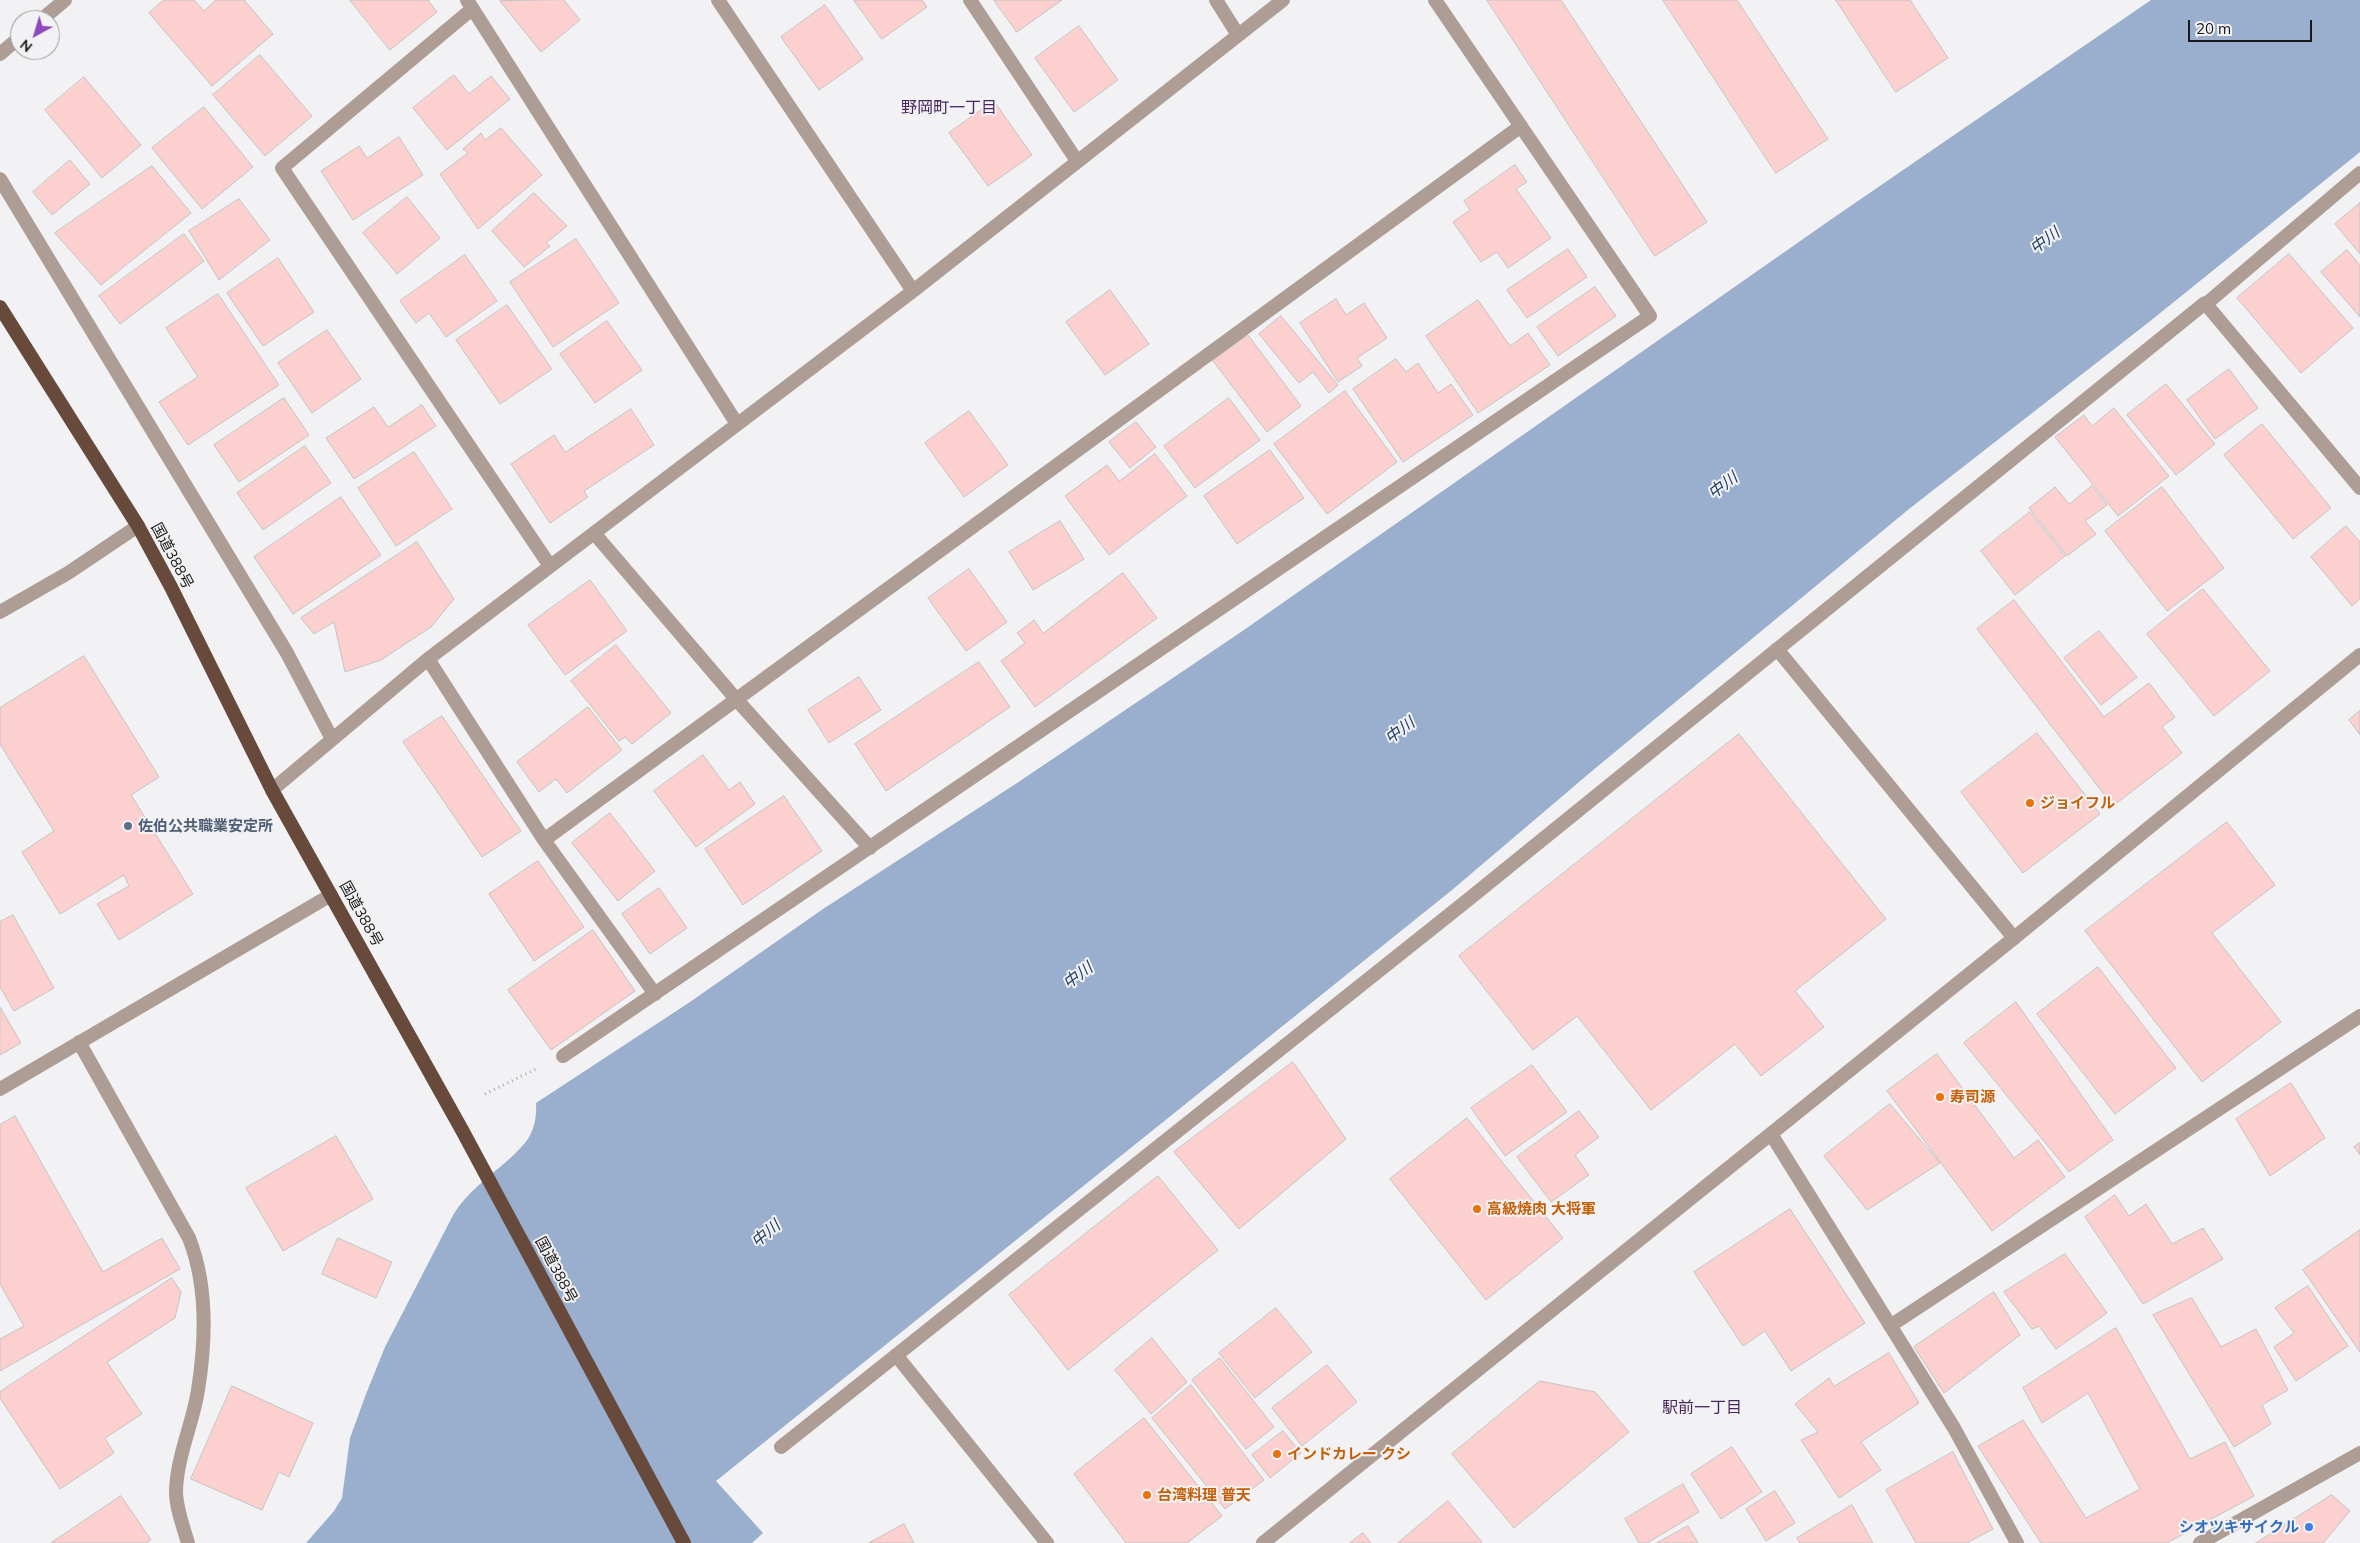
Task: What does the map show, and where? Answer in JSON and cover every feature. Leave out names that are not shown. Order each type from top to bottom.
[{"type":"highway","name":"国道388号","points":[[0,307],[138,526],[171,587],[272,790],[462,1130],[684,1543]]},
{"type":"street","points":[[53,10],[65,0]]},
{"type":"street","points":[[718,0],[912,291]]},
{"type":"street","points":[[970,0],[1077,161]]},
{"type":"street","points":[[1216,0],[1238,35]]},
{"type":"street","points":[[272,790],[428,659],[912,291],[1283,0]]},
{"type":"street","points":[[563,1056],[1650,316],[1435,0]]},
{"type":"street","points":[[550,566],[282,168],[469,4],[737,424]]},
{"type":"street","points":[[0,54],[10,46]]},
{"type":"street","points":[[544,840],[1521,126]]},
{"type":"street","points":[[781,1448],[1464,903],[2206,304],[2360,173]]},
{"type":"street","points":[[0,179],[287,653],[332,739]]},
{"type":"street","points":[[2206,304],[2360,488]]},
{"type":"street","points":[[0,612],[68,573],[138,526]]},
{"type":"street","points":[[594,533],[736,699],[870,848]]},
{"type":"street","points":[[1777,649],[2014,938]]},
{"type":"street","points":[[1263,1543],[2014,938],[2360,655]]},
{"type":"street","points":[[428,659],[544,840],[655,994]]},
{"type":"street","points":[[0,1089],[331,894]]},
{"type":"street","points":[[1890,1326],[2360,1016]]},
{"type":"street","points":[[79,1042],[189,1238],[198,1260],[203,1285],[203,1340],[198,1390],[179,1470],[176,1492],[179,1512],[188,1543]]},
{"type":"street","points":[[1771,1134],[1954,1428],[2017,1543]]},
{"type":"street","points":[[896,1355],[1047,1543]]},
{"type":"street","points":[[2200,1543],[2360,1453]]},
{"type":"path","points":[[485,1094],[563,1056]]},
{"type":"water","name":"中川","points":[[2151,0],[2360,0],[2360,152],[2149,322],[1909,509],[1592,771],[1452,890],[716,1481],[763,1533],[752,1543],[306,1543],[334,1511],[342,1498],[350,1438],[366,1394],[385,1347],[450,1221],[466,1198],[525,1143],[531,1134],[534,1124],[536,1103],[690,1002],[823,909],[1017,783],[1241,632],[1836,216]]},
{"type":"building","points":[[164,0],[194,0],[204,11],[216,0],[244,0],[273,34],[212,86],[149,13]]},
{"type":"building","points":[[350,0],[428,0],[437,12],[390,50]]},
{"type":"building","points":[[564,0],[580,20],[541,52],[500,1]]},
{"type":"building","points":[[854,0],[922,0],[927,7],[882,39]]},
{"type":"building","points":[[994,0],[1062,0],[1017,32]]},
{"type":"building","points":[[1487,0],[1561,0],[1707,222],[1655,256]]},
{"type":"building","points":[[1663,0],[1737,0],[1828,139],[1776,173]]},
{"type":"building","points":[[1836,0],[1910,0],[1948,58],[1896,92]]},
{"type":"building","points":[[825,5],[863,59],[819,90],[781,37]]},
{"type":"building","points":[[1079,26],[1118,80],[1074,112],[1035,58]]},
{"type":"building","points":[[260,55],[312,116],[265,156],[213,95]]},
{"type":"building","points":[[454,75],[469,94],[491,76],[510,99],[447,150],[413,108]]},
{"type":"building","points":[[84,77],[141,145],[102,178],[45,110]]},
{"type":"building","points":[[994,101],[1032,155],[988,186],[949,133]]},
{"type":"building","points":[[204,107],[253,167],[202,209],[152,148]]},
{"type":"building","points":[[501,128],[542,175],[478,229],[440,174],[468,153],[463,149],[481,133],[485,140]]},
{"type":"building","points":[[399,137],[423,175],[353,220],[321,171],[359,146],[367,158]]},
{"type":"building","points":[[70,160],[90,184],[52,215],[33,192]]},
{"type":"building","points":[[1515,165],[1527,182],[1516,189],[1551,238],[1508,268],[1497,252],[1481,262],[1453,222],[1470,210],[1464,201]]},
{"type":"building","points":[[152,166],[191,213],[101,285],[55,233]]},
{"type":"building","points":[[534,193],[567,226],[546,243],[550,246],[524,267],[492,231]]},
{"type":"building","points":[[407,197],[440,238],[397,274],[363,233]]},
{"type":"building","points":[[239,199],[270,240],[219,280],[189,231]]},
{"type":"building","points":[[2360,203],[2360,254],[2335,224]]},
{"type":"building","points":[[184,234],[204,261],[120,324],[99,296]]},
{"type":"building","points":[[576,239],[619,303],[553,347],[510,282]]},
{"type":"building","points":[[1568,249],[1587,277],[1527,318],[1507,290]]},
{"type":"building","points":[[2347,250],[2360,265],[2360,317],[2321,272]]},
{"type":"building","points":[[2289,254],[2353,328],[2301,373],[2237,298]]},
{"type":"building","points":[[465,255],[497,301],[446,337],[429,313],[416,323],[400,301]]},
{"type":"building","points":[[278,258],[314,312],[263,346],[227,293]]},
{"type":"building","points":[[1595,287],[1616,316],[1558,356],[1537,327]]},
{"type":"building","points":[[1110,290],[1149,344],[1105,375],[1066,322]]},
{"type":"building","points":[[218,294],[279,385],[188,445],[159,402],[198,377],[166,328]]},
{"type":"building","points":[[1336,299],[1346,315],[1364,303],[1387,338],[1357,358],[1362,366],[1338,382],[1300,323]]},
{"type":"building","points":[[1478,300],[1510,346],[1528,333],[1550,365],[1478,413],[1426,336]]},
{"type":"building","points":[[507,305],[552,369],[500,404],[456,340]]},
{"type":"building","points":[[1281,316],[1338,385],[1329,393],[1313,372],[1299,383],[1259,334]]},
{"type":"building","points":[[607,321],[642,370],[595,403],[560,354]]},
{"type":"building","points":[[327,330],[361,379],[312,413],[278,363]]},
{"type":"building","points":[[1248,335],[1301,406],[1267,432],[1213,361]]},
{"type":"building","points":[[1396,359],[1406,372],[1418,363],[1438,393],[1451,384],[1473,415],[1403,462],[1353,389]]},
{"type":"building","points":[[2229,369],[2258,408],[2215,439],[2187,400]]},
{"type":"building","points":[[2166,384],[2215,444],[2176,475],[2127,415]]},
{"type":"building","points":[[1345,391],[1397,462],[1327,514],[1274,444]]},
{"type":"building","points":[[284,398],[309,435],[239,482],[214,445]]},
{"type":"building","points":[[1229,398],[1260,440],[1195,488],[1164,446]]},
{"type":"building","points":[[422,405],[436,426],[354,479],[326,438],[374,407],[388,427]]},
{"type":"building","points":[[2114,408],[2169,476],[2118,516],[2055,437],[2084,415],[2092,426]]},
{"type":"building","points":[[631,409],[654,445],[584,491],[588,497],[550,523],[511,464],[554,435],[565,452]]},
{"type":"building","points":[[969,411],[1008,465],[964,497],[925,443]]},
{"type":"building","points":[[1136,422],[1156,447],[1130,468],[1109,442]]},
{"type":"building","points":[[2262,424],[2331,508],[2293,539],[2224,455]]},
{"type":"building","points":[[305,446],[331,483],[263,530],[237,493]]},
{"type":"building","points":[[1270,450],[1304,498],[1237,544],[1204,496]]},
{"type":"building","points":[[414,452],[452,509],[396,546],[358,488]]},
{"type":"building","points":[[1155,454],[1187,496],[1109,555],[1065,496],[1107,465],[1119,481]]},
{"type":"building","points":[[2092,486],[2107,505],[2085,521],[2096,534],[2067,556],[2029,508],[2055,487],[2069,504]]},
{"type":"building","points":[[2162,487],[2224,568],[2167,611],[2105,531]]},
{"type":"building","points":[[341,497],[381,555],[293,614],[254,557]]},
{"type":"building","points":[[2030,512],[2065,556],[2015,595],[1981,551]]},
{"type":"building","points":[[1060,521],[1084,559],[1033,590],[1009,552]]},
{"type":"building","points":[[2346,526],[2360,542],[2360,599],[2352,606],[2311,557]]},
{"type":"building","points":[[417,542],[454,599],[431,627],[381,660],[345,672],[334,622],[314,634],[301,618]]},
{"type":"building","points":[[969,569],[1007,622],[966,651],[928,598]]},
{"type":"building","points":[[1123,573],[1157,618],[1035,707],[1001,661],[1025,643],[1017,633],[1034,620],[1043,633]]},
{"type":"building","points":[[590,580],[627,631],[565,675],[528,625]]},
{"type":"building","points":[[2203,589],[2270,671],[2214,716],[2147,634]]},
{"type":"building","points":[[2014,600],[2104,717],[2149,683],[2175,717],[2162,727],[2182,753],[2113,806],[1977,629]]},
{"type":"building","points":[[2099,631],[2137,677],[2101,705],[2064,658]]},
{"type":"building","points":[[616,645],[671,713],[632,744],[625,737],[619,741],[571,681]]},
{"type":"building","points":[[84,656],[159,777],[131,795],[193,894],[119,940],[97,904],[129,886],[124,875],[60,914],[22,852],[54,831],[0,744],[0,708]]},
{"type":"building","points":[[979,662],[1010,707],[886,791],[855,744]]},
{"type":"building","points":[[859,677],[881,710],[829,743],[808,710]]},
{"type":"building","points":[[588,707],[622,750],[567,793],[556,779],[539,792],[517,762]]},
{"type":"building","points":[[2360,711],[2360,735],[2349,720]]},
{"type":"building","points":[[442,716],[521,831],[482,857],[403,742]]},
{"type":"building","name":"ジョイフル","points":[[2037,733],[2100,814],[2023,873],[1961,792]]},
{"type":"building","points":[[1739,734],[1886,919],[1795,991],[1824,1027],[1761,1076],[1735,1044],[1651,1110],[1577,1016],[1533,1050],[1459,956]]},
{"type":"building","points":[[703,755],[729,790],[740,782],[755,804],[696,847],[654,791]]},
{"type":"building","points":[[784,796],[822,851],[743,905],[705,849]]},
{"type":"building","points":[[610,813],[655,871],[618,901],[572,843]]},
{"type":"building","points":[[2227,822],[2275,885],[2212,933],[2281,1022],[2202,1082],[2085,931]]},
{"type":"building","points":[[538,861],[584,927],[534,961],[489,894]]},
{"type":"building","points":[[659,888],[687,928],[650,954],[622,914]]},
{"type":"building","points":[[13,915],[54,988],[14,1011],[0,987],[0,922]]},
{"type":"building","points":[[593,930],[635,991],[551,1050],[508,990]]},
{"type":"building","points":[[2098,967],[2176,1068],[2115,1114],[2037,1014]]},
{"type":"building","points":[[2016,1002],[2113,1140],[2069,1172],[1964,1043]]},
{"type":"building","points":[[0,1007],[21,1043],[0,1055]]},
{"type":"building","points":[[1937,1054],[2014,1158],[2038,1140],[2065,1177],[1992,1231],[1887,1091]]},
{"type":"building","points":[[1293,1062],[1346,1139],[1239,1229],[1174,1152]]},
{"type":"building","points":[[1532,1065],[1567,1112],[1505,1156],[1471,1108]]},
{"type":"building","points":[[2291,1083],[2325,1138],[2270,1176],[2236,1119]]},
{"type":"building","points":[[1890,1104],[1940,1163],[1867,1210],[1824,1156]]},
{"type":"building","points":[[1579,1111],[1599,1137],[1575,1155],[1589,1175],[1551,1202],[1517,1157]]},
{"type":"building","points":[[15,1116],[103,1272],[162,1238],[180,1269],[0,1371],[0,1339],[24,1326],[0,1284],[0,1125]]},
{"type":"building","name":"高級焼肉 大将軍","points":[[1467,1118],[1563,1238],[1486,1300],[1390,1179]]},
{"type":"building","points":[[336,1136],[373,1199],[283,1251],[246,1188]]},
{"type":"building","points":[[2360,1143],[2360,1155],[2354,1147]]},
{"type":"building","points":[[1158,1176],[1218,1250],[1068,1370],[1009,1295]]},
{"type":"building","points":[[2115,1195],[2129,1216],[2146,1204],[2172,1244],[2203,1228],[2223,1259],[2143,1304],[2085,1217]]},
{"type":"building","points":[[1790,1209],[1865,1323],[1791,1371],[1765,1331],[1743,1346],[1694,1272]]},
{"type":"building","points":[[2360,1230],[2360,1352],[2303,1270]]},
{"type":"building","points":[[338,1238],[392,1262],[376,1298],[322,1274]]},
{"type":"building","points":[[2065,1254],[2107,1313],[2056,1349],[2039,1326],[2032,1329],[2004,1292]]},
{"type":"building","points":[[172,1278],[181,1292],[175,1318],[107,1362],[142,1414],[105,1438],[114,1453],[60,1489],[0,1398],[0,1392]]},
{"type":"building","points":[[2308,1286],[2348,1346],[2296,1381],[2274,1347],[2294,1333],[2275,1308]]},
{"type":"building","points":[[1994,1292],[2020,1335],[1944,1393],[1914,1347]]},
{"type":"building","points":[[2192,1298],[2221,1347],[2256,1329],[2288,1390],[2262,1405],[2271,1424],[2234,1447],[2153,1315]]},
{"type":"building","points":[[1276,1308],[1312,1352],[1255,1398],[1219,1353]]},
{"type":"building","points":[[2116,1328],[2190,1459],[2225,1442],[2254,1496],[2167,1543],[2041,1543],[1978,1446],[2023,1420],[2086,1518],[2140,1489],[2088,1393],[2042,1423],[2023,1388]]},
{"type":"building","points":[[1152,1338],[1187,1382],[1151,1414],[1115,1370]]},
{"type":"building","points":[[1889,1353],[1919,1403],[1861,1442],[1881,1470],[1839,1498],[1801,1440],[1818,1432],[1795,1404],[1829,1378],[1834,1386]]},
{"type":"building","points":[[1220,1358],[1274,1427],[1246,1449],[1192,1380]]},
{"type":"building","points":[[1327,1365],[1357,1402],[1302,1446],[1272,1408]]},
{"type":"building","points":[[1540,1381],[1595,1392],[1629,1432],[1514,1528],[1452,1454]]},
{"type":"building","points":[[1191,1385],[1264,1480],[1225,1509],[1152,1418]]},
{"type":"building","points":[[232,1386],[313,1423],[289,1477],[279,1472],[262,1510],[191,1479]]},
{"type":"building","name":"台湾料理 普天","points":[[1144,1418],[1222,1516],[1187,1543],[1126,1543],[1074,1474]]},
{"type":"building","name":"インドカレー クシ","points":[[1283,1431],[1301,1453],[1270,1478],[1252,1455]]},
{"type":"building","points":[[1732,1447],[1762,1492],[1721,1519],[1691,1474]]},
{"type":"building","points":[[1953,1452],[1993,1529],[1967,1543],[1916,1543],[1886,1490]]},
{"type":"building","points":[[1683,1484],[1699,1512],[1647,1543],[1639,1543],[1625,1519]]},
{"type":"building","points":[[1775,1491],[1795,1523],[1766,1541],[1746,1509]]},
{"type":"building","name":"シオツキサイクル","points":[[2332,1495],[2350,1511],[2323,1543],[2256,1543]]},
{"type":"building","points":[[121,1496],[151,1540],[146,1543],[51,1543]]},
{"type":"building","points":[[1448,1501],[1481,1543],[1398,1543]]},
{"type":"building","points":[[1852,1505],[1873,1543],[1800,1543],[1797,1538]]},
{"type":"building","points":[[904,1524],[914,1543],[869,1543]]},
{"type":"building","points":[[1688,1526],[1698,1543],[1657,1543]]},
{"type":"building","points":[[1363,1533],[1371,1543],[1350,1543]]},
{"type":"place","name":"ジョイフル","points":[[2030,803]]},
{"type":"place","name":"佐伯公共職業安定所","points":[[128,826]]},
{"type":"place","name":"寿司源","points":[[1940,1097]]},
{"type":"place","name":"高級焼肉 大将軍","points":[[1477,1209]]},
{"type":"place","name":"インドカレー クシ","points":[[1277,1454]]},
{"type":"place","name":"台湾料理 普天","points":[[1147,1495]]},
{"type":"place","name":"シオツキサイクル","points":[[2309,1527]]},
{"type":"district","name":"野岡町一丁目","points":[[949,108]]},
{"type":"district","name":"駅前一丁目","points":[[1702,1408]]}]
